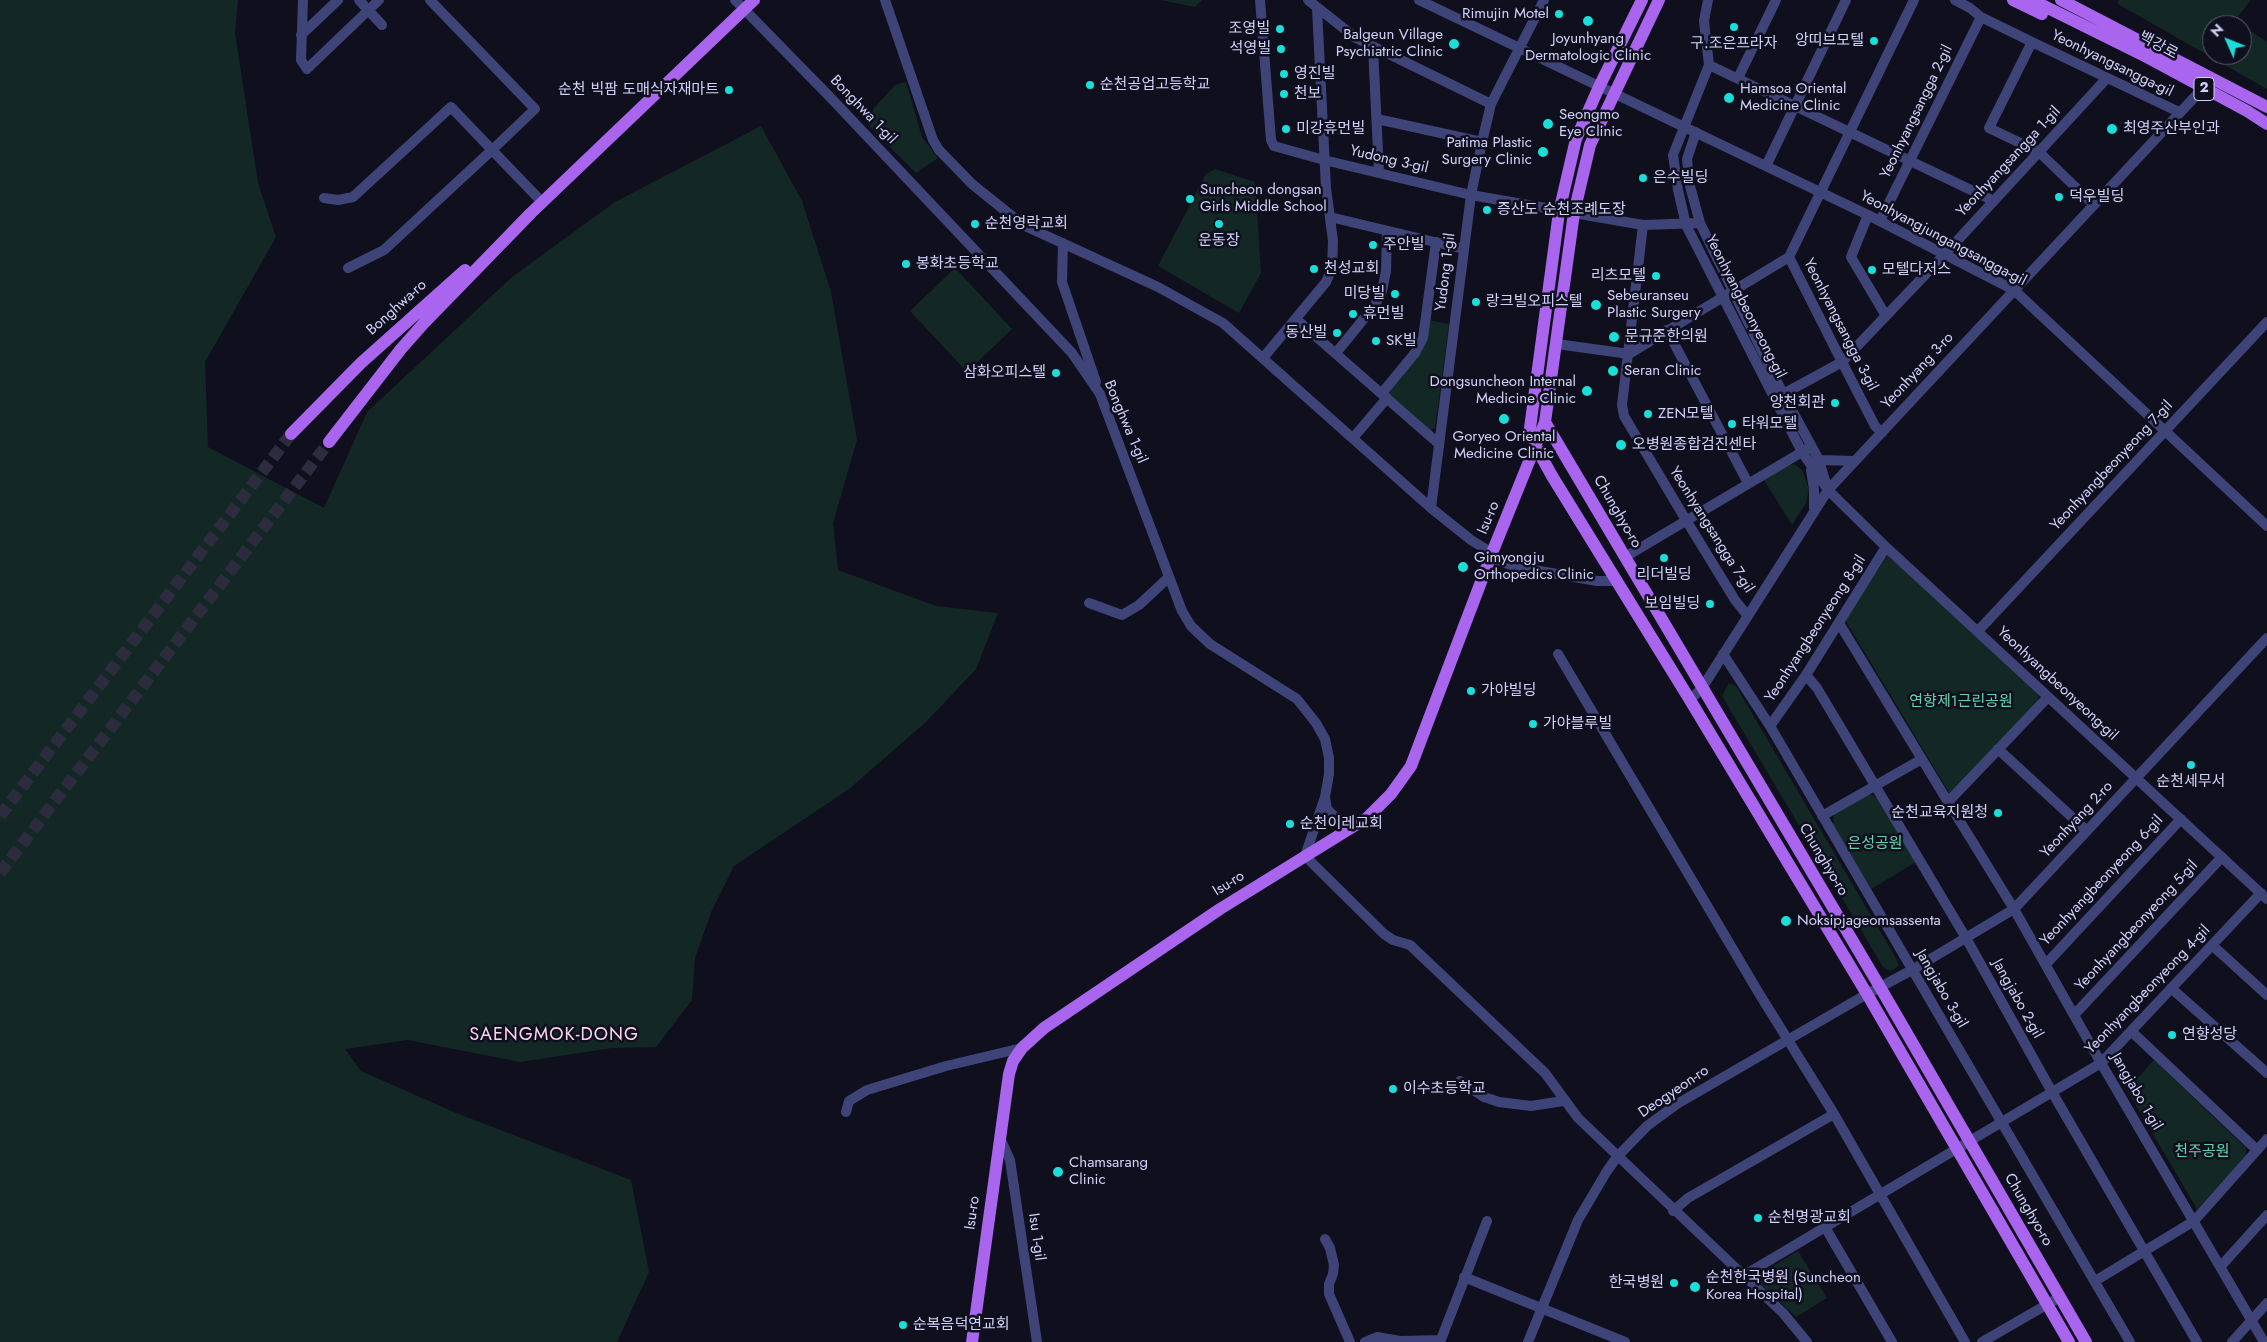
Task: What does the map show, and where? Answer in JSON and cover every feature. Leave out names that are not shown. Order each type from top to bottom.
[{"type":"main road","name":"Bonghwa-ro","points":[[329,442],[401,349],[531,213],[754,0]]},
{"type":"main road","points":[[1536,447],[1530,428],[1559,212],[1576,140],[1599,87],[1642,0]]},
{"type":"main road","name":"Isu-ro","points":[[972,1342],[1009,1074],[1013,1061],[1022,1048],[1044,1028],[1220,909],[1362,821],[1378,809],[1411,766],[1491,555],[1545,422],[1574,214],[1590,145],[1659,0]]},
{"type":"main road","name":"2","points":[[2013,0],[2116,49],[2144,49]]},
{"type":"main road","name":"백강로","points":[[2032,0],[2267,106]]},
{"type":"main road","name":"백강로","points":[[2061,0],[2144,49],[2202,88],[2246,110],[2267,124]]},
{"type":"main road","name":"2","points":[[2079,0],[2130,26],[2144,49]]},
{"type":"main road","name":"Bonghwa-ro","points":[[290,434],[361,362],[531,213]]},
{"type":"main road","name":"Chunghyo-ro","points":[[1545,422],[1880,987],[2086,1342]]},
{"type":"main road","name":"Chunghyo-ro","points":[[1536,447],[1867,994],[2069,1342]]},
{"type":"main road","points":[[1524,475],[1534,469],[1539,469],[1552,476]]},
{"type":"street","points":[[303,0],[301,60],[307,69],[379,0]]},
{"type":"street","points":[[302,35],[338,0]]},
{"type":"street","points":[[359,0],[382,25]]},
{"type":"street","points":[[348,268],[384,250],[535,109],[430,0]]},
{"type":"street","name":"Bonghwa 1-gil","points":[[735,0],[829,96],[1072,353],[1100,394],[1182,611],[1191,626],[1210,644],[1289,693],[1308,711],[1324,739],[1329,758],[1330,774],[1325,797],[1305,856]]},
{"type":"street","points":[[885,0],[928,129],[939,150],[972,184],[1014,219],[1158,287],[1223,323],[1431,508],[1491,555],[1518,568],[1597,582],[1618,581]]},
{"type":"street","name":"Yudong 3-gil","points":[[1260,0],[1271,140],[1274,146],[1324,160],[1471,195],[1559,212],[1643,224]]},
{"type":"street","points":[[1308,0],[1356,38],[1491,104]]},
{"type":"street","name":"Yeonhyangjungangsangga-gil","points":[[1419,0],[1868,215],[2014,290],[2267,526]]},
{"type":"street","name":"Yudong 1-gil","points":[[1431,508],[1471,195],[1482,142],[1491,104],[1544,0]]},
{"type":"street","points":[[1708,0],[1704,21],[1709,65],[1994,201]]},
{"type":"street","points":[[1738,78],[1776,0]]},
{"type":"street","points":[[1766,166],[1846,0]]},
{"type":"street","name":"Yeonhyangsangga 3-gil","points":[[1629,354],[1789,257],[1914,0]]},
{"type":"street","name":"Yeonhyangsangga-gil","points":[[1955,0],[1970,8],[1981,17],[2179,112]]},
{"type":"street","points":[[1263,358],[1326,282],[1332,268],[1333,240],[1324,160],[1317,8]]},
{"type":"street","name":"Yeonhyangsangga 2-gil","points":[[1880,221],[1981,17]]},
{"type":"street","name":"Yeonhyangsangga-gil","points":[[2032,42],[1989,128],[2039,152]]},
{"type":"street","points":[[1373,47],[1379,173]]},
{"type":"street","name":"Yeonhyangbeonyeong-gil","points":[[1709,65],[1673,155],[1686,225],[1722,297],[1779,397],[1806,449],[1810,466],[1828,490],[1886,547],[2264,896]]},
{"type":"street","name":"Yeonhyangsangga 1-gil","points":[[1779,397],[1842,362],[1944,255],[2107,78]]},
{"type":"street","name":"Yeonhyang 3-ro","points":[[1690,700],[1702,688],[1814,509],[1828,490],[2202,88]]},
{"type":"street","points":[[324,198],[338,200],[353,197],[451,107],[542,202]]},
{"type":"street","points":[[1376,119],[1482,142]]},
{"type":"street","name":"Yeonhyangbeonyeong-gil","points":[[1696,132],[1687,159],[1690,186],[1700,223],[1779,397]]},
{"type":"street","points":[[2039,152],[2093,204]]},
{"type":"street","points":[[1868,215],[1851,257],[1886,316]]},
{"type":"street","points":[[1330,217],[1464,249]]},
{"type":"street","points":[[1643,224],[1686,225],[1700,223]]},
{"type":"street","name":"Yeonhyangsangga 7-gil","points":[[1643,224],[1622,405],[1624,416],[1735,600],[1747,615]]},
{"type":"street","points":[[1336,353],[1375,305],[1382,291],[1386,271],[1387,230]]},
{"type":"street","points":[[1353,438],[1415,353],[1423,338],[1436,242]]},
{"type":"street","points":[[1063,243],[1062,282],[1100,394]]},
{"type":"street","name":"Yeonhyangsangga 3-gil","points":[[1789,257],[1875,426],[1882,433]]},
{"type":"street","points":[[1296,319],[1439,444]]},
{"type":"street","name":"Yeonhyangbeonyeong 7-gil","points":[[1978,631],[2267,322]]},
{"type":"street","points":[[1667,330],[1748,483]]},
{"type":"street","points":[[1557,344],[1629,354]]},
{"type":"street","points":[[1624,557],[1806,449]]},
{"type":"street","name":"Yeonhyangbeonyeong-gil","points":[[1806,449],[1819,460],[1828,490]]},
{"type":"street","points":[[1819,460],[1855,461]]},
{"type":"street","points":[[1810,466],[1814,489],[1814,509]]},
{"type":"street","name":"Yeonhyangbeonyeong 8-gil","points":[[1770,726],[1806,675],[1886,547]]},
{"type":"street","points":[[1089,602],[1122,615],[1139,605],[1170,577]]},
{"type":"street","points":[[1839,623],[1948,802],[2048,698]]},
{"type":"street","name":"Yeonhyang 2-ro","points":[[1880,987],[2014,909],[2267,638]]},
{"type":"street","points":[[1558,654],[1834,1114],[1965,1342]]},
{"type":"street","name":"Jangjabo 3-gil","points":[[1723,654],[1770,726],[2130,1342]]},
{"type":"street","name":"Jangjabo 2-gil","points":[[1806,675],[1817,688],[1966,938],[2052,1092],[2198,1342]]},
{"type":"street","points":[[1998,749],[2087,831]]},
{"type":"street","points":[[1822,816],[1922,759]]},
{"type":"street","points":[[1325,797],[1327,809],[1335,817],[1346,822],[1362,821]]},
{"type":"street","name":"Jangjabo 1-gil","points":[[1948,802],[2014,909],[2101,1063],[2264,1342]]},
{"type":"street","name":"Yeonhyangbeonyeong 6-gil","points":[[2046,964],[2181,819]]},
{"type":"street","points":[[1305,856],[1384,934],[1393,940],[1410,945],[1545,1073],[1563,1101],[1578,1118],[1673,1211],[1783,1313],[1806,1342]]},
{"type":"street","name":"Yeonhyangbeonyeong 5-gil","points":[[2074,1015],[2222,857]]},
{"type":"street","name":"Yeonhyangbeonyeong 4-gil","points":[[1742,1276],[2101,1063],[2212,945],[2264,896]]},
{"type":"street","points":[[2212,945],[2267,995]]},
{"type":"street","name":"Deogyeon-ro","points":[[1528,1342],[1578,1220],[1617,1156],[1647,1126],[1678,1104],[1880,987]]},
{"type":"street","points":[[2171,988],[2267,1073]]},
{"type":"street","points":[[2131,1031],[2257,1150]]},
{"type":"street","points":[[846,1112],[849,1101],[867,1090],[946,1066],[1022,1048]]},
{"type":"street","points":[[1460,1081],[1484,1097],[1499,1102],[1531,1106],[1563,1101]]},
{"type":"street","points":[[1673,1211],[1688,1198],[1834,1114]]},
{"type":"street","name":"Isu 1-gil","points":[[1000,1138],[1010,1160],[1037,1342]]},
{"type":"street","points":[[2095,1281],[2194,1221],[2267,1139]]},
{"type":"street","points":[[2221,1266],[2267,1216]]},
{"type":"street","points":[[1365,1342],[1377,1337],[1400,1342],[1441,1341],[1487,1221]]},
{"type":"street","points":[[1826,1227],[1892,1342]]},
{"type":"street","points":[[1325,1239],[1330,1248],[1334,1265],[1329,1284],[1329,1294],[1350,1342]]},
{"type":"street","points":[[1464,1277],[1625,1342]]},
{"type":"street","points":[[1982,1342],[2060,1297]]},
{"type":"street","points":[[2232,1342],[2267,1303]]},
{"type":"green space","points":[[0,0],[238,0],[235,33],[258,183],[276,237],[205,362],[208,447],[324,508],[367,412],[512,277],[615,202],[761,126],[802,201],[831,292],[857,440],[833,523],[838,570],[936,606],[998,613],[976,669],[926,722],[849,789],[734,866],[712,910],[695,958],[692,1000],[656,1047],[612,1048],[520,1062],[408,1040],[345,1049],[361,1071],[456,1113],[631,1180],[649,1272],[617,1342],[0,1342]]},
{"type":"green space","points":[[1161,0],[1202,0],[1195,7]]},
{"type":"green space","points":[[2118,0],[2251,0],[2239,15],[2202,15],[2202,52],[2118,4]]},
{"type":"green space","points":[[2252,32],[2267,42],[2267,89],[2225,65],[2252,65]]},
{"type":"green space","points":[[906,82],[922,137],[938,158],[916,173],[870,127],[870,117],[874,108],[895,85]]},
{"type":"green space","name":"운동장","points":[[1215,169],[1255,182],[1261,273],[1239,313],[1158,266],[1206,174]]},
{"type":"green space","points":[[955,268],[1012,329],[967,372],[910,311]]},
{"type":"green space","points":[[1428,320],[1449,324],[1435,428],[1429,432],[1387,396],[1418,351]]},
{"type":"green space","points":[[1794,464],[1802,470],[1809,489],[1806,503],[1792,525],[1764,480],[1786,466]]},
{"type":"green space","name":"연향제1근린공원","points":[[1888,555],[2039,695],[2037,704],[1950,794],[1845,620]]},
{"type":"green space","points":[[1729,683],[1736,686],[1897,960],[1899,965],[1894,969],[1890,971],[1883,967],[1722,696]]},
{"type":"green space","name":"은성공원","points":[[1867,793],[1878,798],[1916,862],[1871,889],[1833,825],[1834,812]]},
{"type":"green space","name":"천주공원","points":[[2154,1060],[2246,1148],[2246,1157],[2197,1209],[2127,1090]]},
{"type":"green space","points":[[1798,1251],[1827,1298],[1796,1317],[1754,1278]]},
{"type":"tunnel","points":[[0,816],[291,434]]},
{"type":"tunnel","points":[[0,873],[329,442]]},
{"type":"place","name":"Rimujin Motel","points":[[1559,14]]},
{"type":"place","name":"Joyunhyang Dermatologic Clinic","points":[[1588,21]]},
{"type":"place","name":"구.조은프라자","points":[[1734,27]]},
{"type":"place","name":"조영빌","points":[[1280,29]]},
{"type":"place","name":"앙띠브모텔","points":[[1874,41]]},
{"type":"place","name":"Balgeun Village Psychiatric Clinic","points":[[1454,44]]},
{"type":"place","name":"석영빌","points":[[1281,49]]},
{"type":"place","name":"영진빌","points":[[1284,74]]},
{"type":"place","name":"순천공업고등학교","points":[[1090,85]]},
{"type":"place","name":"순천 빅팜 도매식자재마트","points":[[729,90]]},
{"type":"place","name":"천보","points":[[1284,94]]},
{"type":"place","name":"Hamsoa Oriental Medicine Clinic","points":[[1729,98]]},
{"type":"place","name":"Seongmo Eye Clinic","points":[[1548,124]]},
{"type":"place","name":"미강휴먼빌","points":[[1286,129]]},
{"type":"place","name":"최영주산부인과","points":[[2112,129]]},
{"type":"place","name":"Patima Plastic Surgery Clinic","points":[[1543,152]]},
{"type":"place","name":"은수빌딩","points":[[1643,178]]},
{"type":"place","name":"덕우빌딩","points":[[2059,197]]},
{"type":"place","name":"Suncheon dongsan Girls Middle School","points":[[1190,199]]},
{"type":"place","name":"증산도 순천조례도장","points":[[1487,210]]},
{"type":"place","name":"순천영락교회","points":[[975,224]]},
{"type":"place","name":"운동장","points":[[1219,224]]},
{"type":"place","name":"주안빌","points":[[1373,245]]},
{"type":"place","name":"봉화초등학교","points":[[906,264]]},
{"type":"place","name":"천성교회","points":[[1314,269]]},
{"type":"place","name":"모텔다저스","points":[[1872,270]]},
{"type":"place","name":"리츠모텔","points":[[1656,276]]},
{"type":"place","name":"미당빌","points":[[1395,294]]},
{"type":"place","name":"랑크빌오피스텔","points":[[1476,302]]},
{"type":"place","name":"Sebeuranseu Plastic Surgery","points":[[1596,305]]},
{"type":"place","name":"휴먼빌","points":[[1353,314]]},
{"type":"place","name":"동산빌","points":[[1337,333]]},
{"type":"place","name":"문규준한의원","points":[[1614,337]]},
{"type":"place","name":"SK빌","points":[[1376,341]]},
{"type":"place","name":"Seran Clinic","points":[[1613,371]]},
{"type":"place","name":"삼화오피스텔","points":[[1056,373]]},
{"type":"place","name":"Dongsuncheon Internal Medicine Clinic","points":[[1587,391]]},
{"type":"place","name":"양천회관","points":[[1835,403]]},
{"type":"place","name":"ZEN모텔","points":[[1648,414]]},
{"type":"place","name":"Goryeo Oriental Medicine Clinic","points":[[1504,419]]},
{"type":"place","name":"타워모텔","points":[[1732,424]]},
{"type":"place","name":"오병원종합검진센타","points":[[1621,445]]},
{"type":"place","name":"리더빌딩","points":[[1664,558]]},
{"type":"place","name":"Gimyongju Orthopedics Clinic","points":[[1463,567]]},
{"type":"place","name":"보임빌딩","points":[[1710,604]]},
{"type":"place","name":"가야빌딩","points":[[1471,691]]},
{"type":"place","name":"가야블루빌","points":[[1533,724]]},
{"type":"place","name":"순천세무서","points":[[2191,765]]},
{"type":"place","name":"순천교육지원청","points":[[1998,813]]},
{"type":"place","name":"순천이레교회","points":[[1290,824]]},
{"type":"place","name":"Noksipjageomsassenta","points":[[1786,921]]},
{"type":"place","name":"연향성당","points":[[2172,1035]]},
{"type":"place","name":"이수초등학교","points":[[1393,1089]]},
{"type":"place","name":"Chamsarang Clinic","points":[[1058,1172]]},
{"type":"place","name":"순천명광교회","points":[[1758,1218]]},
{"type":"place","name":"한국병원","points":[[1674,1283]]},
{"type":"place","name":"순천한국병원 (Suncheon Korea Hospital)","points":[[1695,1287]]},
{"type":"place","name":"순복음덕연교회","points":[[903,1325]]},
{"type":"district","name":"SAENGMOK-DONG","points":[[554,1036]]}]
